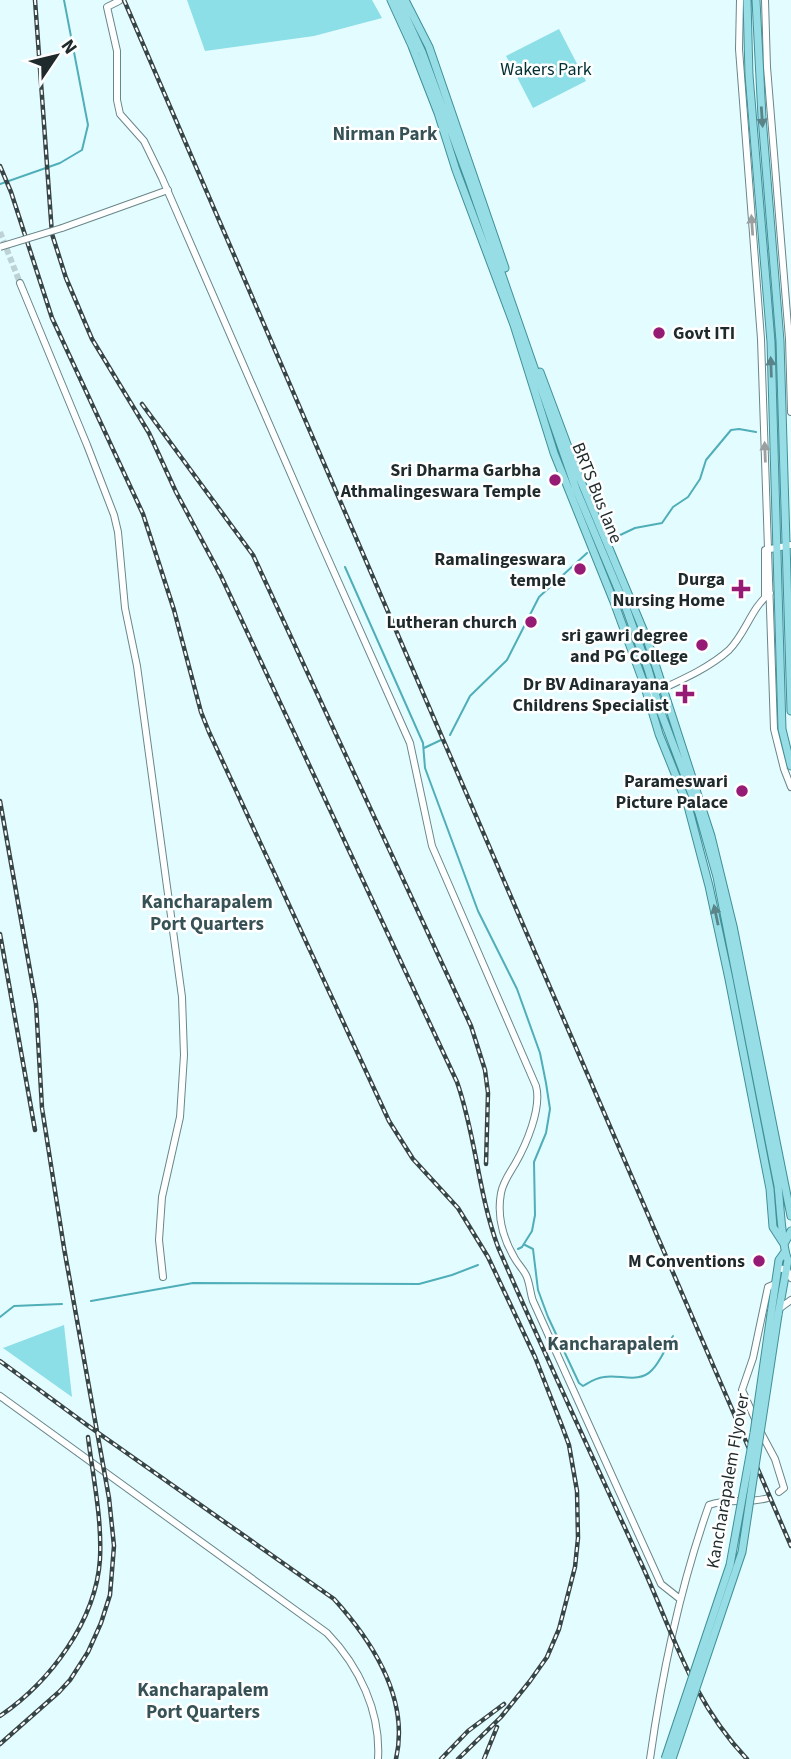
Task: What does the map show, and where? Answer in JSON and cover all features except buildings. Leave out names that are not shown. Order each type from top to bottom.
[{"type":"main road","points":[[391,0],[438,113],[456,170],[514,325],[555,453],[709,828],[723,881],[791,1216]]},
{"type":"main road","name":"BRTS Bus lane","points":[[398,0],[422,52],[576,489],[621,595],[655,692]]},
{"type":"main road","points":[[405,0],[429,47],[542,378],[585,492],[644,631],[659,734],[688,806],[699,843],[770,1189],[773,1227],[788,1260],[789,1274],[777,1312]]},
{"type":"main road","points":[[747,0],[748,68],[771,342],[773,547],[782,729],[791,766]]},
{"type":"main road","points":[[756,0],[780,341],[791,711]]},
{"type":"main road","points":[[762,242],[772,241]]},
{"type":"main road","name":"Kancharapalem Flyover","points":[[673,1759],[742,1552],[777,1312],[775,1284],[779,1260],[791,1231]]},
{"type":"main road","name":"Kancharapalem Flyover","points":[[665,1759],[726,1581],[777,1312]]},
{"type":"street","points":[[740,0],[739,49],[773,547],[768,595],[774,729],[791,787]]},
{"type":"street","points":[[765,0],[767,67],[789,339],[791,412]]},
{"type":"street","points":[[119,1],[107,7],[117,51],[117,100],[120,114],[144,141],[168,190],[410,743],[432,846],[536,1087],[539,1099],[536,1111],[520,1155],[504,1181],[501,1194],[501,1221],[508,1246],[526,1276],[533,1301],[661,1584],[680,1599]]},
{"type":"street","points":[[0,247],[168,190]]},
{"type":"street","points":[[20,283],[92,457],[118,532],[125,608],[137,666],[182,997],[184,1055],[180,1117],[162,1196],[159,1240],[163,1277]]},
{"type":"street","points":[[773,547],[788,545]]},
{"type":"street","points":[[655,692],[729,650],[757,605],[768,595]]},
{"type":"street","points":[[778,1268],[789,1274]]},
{"type":"street","points":[[775,1284],[768,1287],[753,1358],[742,1390],[782,1476],[785,1488],[779,1492]]},
{"type":"street","points":[[777,1312],[791,1300]]},
{"type":"street","points":[[0,1396],[327,1633],[347,1656],[363,1684],[374,1718],[378,1759]]},
{"type":"street","points":[[650,1759],[654,1724],[680,1599],[709,1505],[768,1498]]},
{"type":"green space","points":[[187,0],[372,0],[382,18],[314,36],[205,51]]},
{"type":"green space","name":"Wakers Park","points":[[559,29],[586,81],[533,108],[506,56]]},
{"type":"green space","points":[[64,1325],[72,1397],[3,1348]]},
{"type":"waterway","points":[[0,184],[60,163],[82,150],[88,125],[64,0]]},
{"type":"waterway","points":[[616,537],[635,528],[662,523],[673,507],[688,497],[700,479],[706,460],[731,430],[756,432]]},
{"type":"waterway","points":[[450,735],[470,696],[507,660],[539,597],[587,553]]},
{"type":"waterway","points":[[345,567],[423,743],[425,768],[478,911],[517,989],[540,1053],[550,1109],[546,1133],[534,1162],[535,1215],[532,1231],[518,1249]]},
{"type":"waterway","points":[[424,748],[441,740]]},
{"type":"waterway","points":[[525,1245],[533,1249],[538,1290],[548,1317],[579,1383],[583,1386],[593,1380],[610,1376],[635,1378],[647,1374],[658,1362],[673,1336]]},
{"type":"waterway","points":[[91,1301],[193,1283],[419,1284],[478,1265]]},
{"type":"waterway","points":[[0,1317],[14,1306],[62,1304]]},
{"type":"tunnel","points":[[0,232],[20,283]]},
{"type":"railway","points":[[35,0],[52,234],[66,278],[92,339],[149,433],[176,492],[221,576],[457,1082],[498,1247],[685,1666],[711,1714],[747,1759]]},
{"type":"railway","points":[[124,0],[791,1546]]},
{"type":"railway","points":[[0,166],[52,318],[143,514],[209,732],[389,1121],[413,1159],[458,1208],[488,1257],[535,1357],[569,1445],[577,1491],[578,1538],[575,1567],[559,1629],[547,1657],[530,1681],[501,1717],[458,1759]]},
{"type":"railway","points":[[142,404],[253,555],[471,1026],[485,1070],[488,1093],[486,1164]]},
{"type":"railway","points":[[0,801],[36,1004],[42,1108],[109,1498],[114,1546],[110,1595],[88,1652],[59,1692],[0,1744]]},
{"type":"railway","points":[[0,934],[35,1130]]},
{"type":"railway","points":[[0,1361],[334,1599],[374,1652],[393,1693],[398,1714],[396,1759]]},
{"type":"railway","points":[[0,1716],[53,1668],[80,1627],[90,1605],[97,1582],[100,1544],[88,1437]]},
{"type":"railway","points":[[441,1759],[468,1731],[504,1704]]},
{"type":"railway","points":[[484,1759],[497,1727]]},
{"type":"place","name":"Govt ITI","points":[[659,333]]},
{"type":"place","name":"Sri Dharma Garbha Athmalingeswara Temple","points":[[555,480]]},
{"type":"place","name":"Ramalingeswara temple","points":[[580,569]]},
{"type":"place","name":"Durga Nursing Home","points":[[741,589]]},
{"type":"place","name":"Lutheran church","points":[[531,622]]},
{"type":"place","name":"sri gawri degree and PG College","points":[[702,645]]},
{"type":"place","name":"Dr BV Adinarayana Childrens Specialist","points":[[685,694]]},
{"type":"place","name":"Parameswari Picture Palace","points":[[742,791]]},
{"type":"place","name":"M Conventions","points":[[759,1261]]},
{"type":"district","name":"Nirman Park","points":[[385,134]]},
{"type":"district","name":"Kancharapalem Port Quarters","points":[[207,913]]},
{"type":"district","name":"Kancharapalem","points":[[613,1344]]},
{"type":"district","name":"Kancharapalem Port Quarters","points":[[203,1701]]}]
